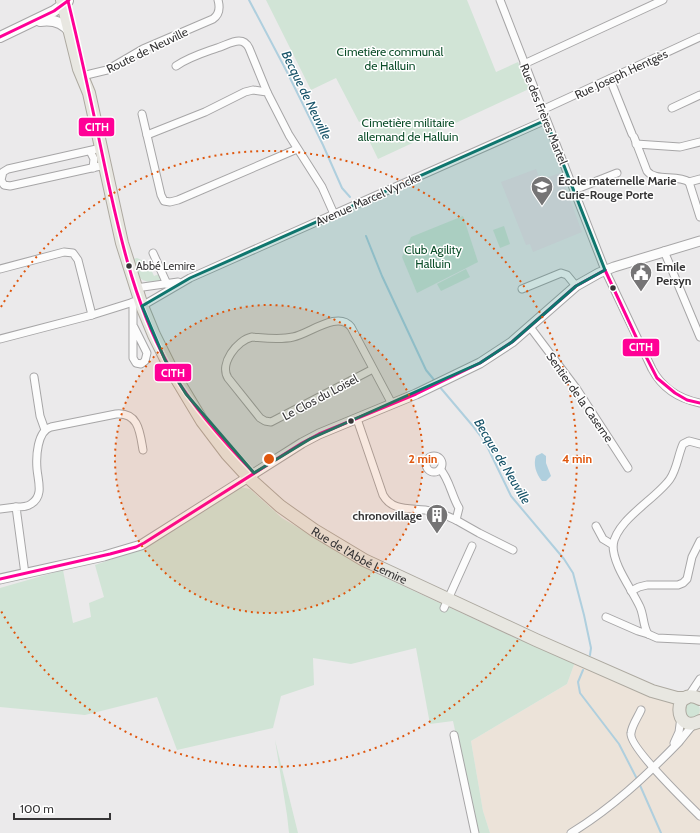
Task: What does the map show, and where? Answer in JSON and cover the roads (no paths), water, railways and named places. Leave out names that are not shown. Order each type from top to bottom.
[{"type":"main road","name":"Rue de l'Abbé Lemire","points":[[66,1],[70,32],[79,69],[84,75]]},
{"type":"main road","name":"Rue de l'Abbé Lemire","points":[[66,1],[89,93],[95,150],[105,165],[122,243],[136,288],[138,303],[162,354],[186,394],[251,475],[284,502],[332,535],[447,600],[538,635],[577,658],[652,691],[677,698],[692,698]]},
{"type":"main road","points":[[0,37],[54,11],[66,1]]},
{"type":"main road","points":[[28,24],[42,20],[57,21],[64,25],[70,32]]},
{"type":"main road","name":"Rue de l'Abbé Lemire","points":[[652,691],[680,714],[687,722],[697,722]]},
{"type":"main road","points":[[680,714],[680,704],[692,698]]},
{"type":"street","name":"Route de Neuville","points":[[84,75],[107,70],[143,49],[213,19],[219,11],[218,0]]},
{"type":"street","name":"Rue des Frères Martel","points":[[500,0],[605,270],[637,339],[657,378],[674,393],[687,400],[700,402]]},
{"type":"street","points":[[524,64],[663,0]]},
{"type":"street","name":"Rue Joseph Hentgès","points":[[542,110],[700,37]]},
{"type":"street","points":[[176,66],[207,50],[235,41],[241,41],[247,45],[267,92],[285,128],[322,187],[334,214]]},
{"type":"street","points":[[610,79],[647,171],[651,175],[681,179],[689,182],[700,179]]},
{"type":"street","points":[[147,135],[205,112],[245,92],[253,90],[267,92]]},
{"type":"street","points":[[672,108],[700,95]]},
{"type":"street","points":[[142,114],[161,195],[164,201],[170,202],[178,200],[297,149]]},
{"type":"street","name":"Avenue Marcel Vyncke","points":[[0,339],[138,303],[190,278],[546,120]]},
{"type":"street","points":[[634,138],[680,147],[700,142]]},
{"type":"street","points":[[93,168],[95,150],[8,169],[3,172],[0,180],[4,185],[10,186],[93,168],[105,165]]},
{"type":"street","points":[[574,190],[617,173]]},
{"type":"street","points":[[689,182],[700,217]]},
{"type":"street","points":[[0,579],[110,554],[141,545],[306,441],[429,388],[490,357],[512,342],[576,286],[605,270],[700,241]]},
{"type":"street","points":[[664,251],[700,337]]},
{"type":"street","points":[[0,269],[64,252],[73,253],[78,260],[92,315]]},
{"type":"street","points":[[154,253],[167,284]]},
{"type":"street","points":[[522,289],[562,273],[567,275],[576,286]]},
{"type":"street","name":"Avenue Marcel Vyncke","points":[[136,288],[167,284],[190,278]]},
{"type":"street","points":[[134,327],[138,303]]},
{"type":"street","name":"Le Clos du Loisel","points":[[373,369],[271,422],[260,418],[228,378],[226,372],[226,367],[234,348],[246,339],[252,337],[294,337],[339,320],[347,322],[351,327],[392,404]]},
{"type":"street","name":"Sentier de la Caserne","points":[[530,327],[576,388],[628,468]]},
{"type":"street","points":[[34,377],[41,420],[45,430]]},
{"type":"street","points":[[0,509],[31,504],[38,496],[40,490],[37,461],[40,441],[45,430],[51,427],[116,414],[123,414],[133,419],[137,424],[143,450]]},
{"type":"street","points":[[357,419],[382,495],[386,500],[396,507],[432,512],[456,520],[513,550]]},
{"type":"street","points":[[648,634],[640,607],[615,559],[613,545],[616,534],[628,520],[671,478],[683,444],[689,441],[700,444]]},
{"type":"street","points":[[440,469],[444,474],[459,508],[456,520]]},
{"type":"street","points":[[16,507],[25,574]]},
{"type":"street","points":[[596,526],[603,539],[613,545]]},
{"type":"street","points":[[631,591],[642,586],[678,585],[683,583],[687,579],[692,557],[700,541]]},
{"type":"street","points":[[447,600],[472,546]]},
{"type":"street","points":[[606,617],[638,632],[661,639],[700,640]]},
{"type":"street","points":[[692,698],[700,679]]},
{"type":"street","points":[[641,710],[630,733],[632,739],[640,753],[700,816]]},
{"type":"street","points":[[670,750],[680,732],[680,714]]},
{"type":"street","points":[[571,833],[604,811],[634,786],[697,722]]},
{"type":"street","points":[[454,735],[475,833]]},
{"type":"water","points":[[542,453],[546,456],[546,463],[551,476],[546,481],[542,481],[535,466],[536,456]]},
{"type":"waterway","name":"Becque de Neuville","points":[[249,0],[287,72],[323,145],[342,188],[350,197]]},
{"type":"waterway","name":"Becque de Neuville","points":[[366,236],[382,276],[426,370],[435,381]]},
{"type":"waterway","name":"Becque de Neuville","points":[[439,386],[485,442],[511,496],[564,559],[573,573],[591,648],[590,655]]},
{"type":"waterway","name":"Becque de Neuville","points":[[583,670],[578,682],[580,693],[619,744],[637,779]]},
{"type":"waterway","name":"Becque de Neuville","points":[[639,783],[661,833]]},
{"type":"place","name":"École maternelle Marie Curie-Rouge Porte","points":[[542,206]]},
{"type":"place","name":"Abbé Lemire","points":[[129,266]]},
{"type":"place","name":"Emile Persyn","points":[[641,292]]},
{"type":"place","name":"chronovillage","points":[[437,534]]},
{"type":"park label","name":"Cimetière communal de Halluin","points":[[390,58]]},
{"type":"park label","name":"Cimetière militaire allemand de Halluin","points":[[408,129]]},
{"type":"park label","name":"Club Agility Halluin","points":[[433,256]]}]
